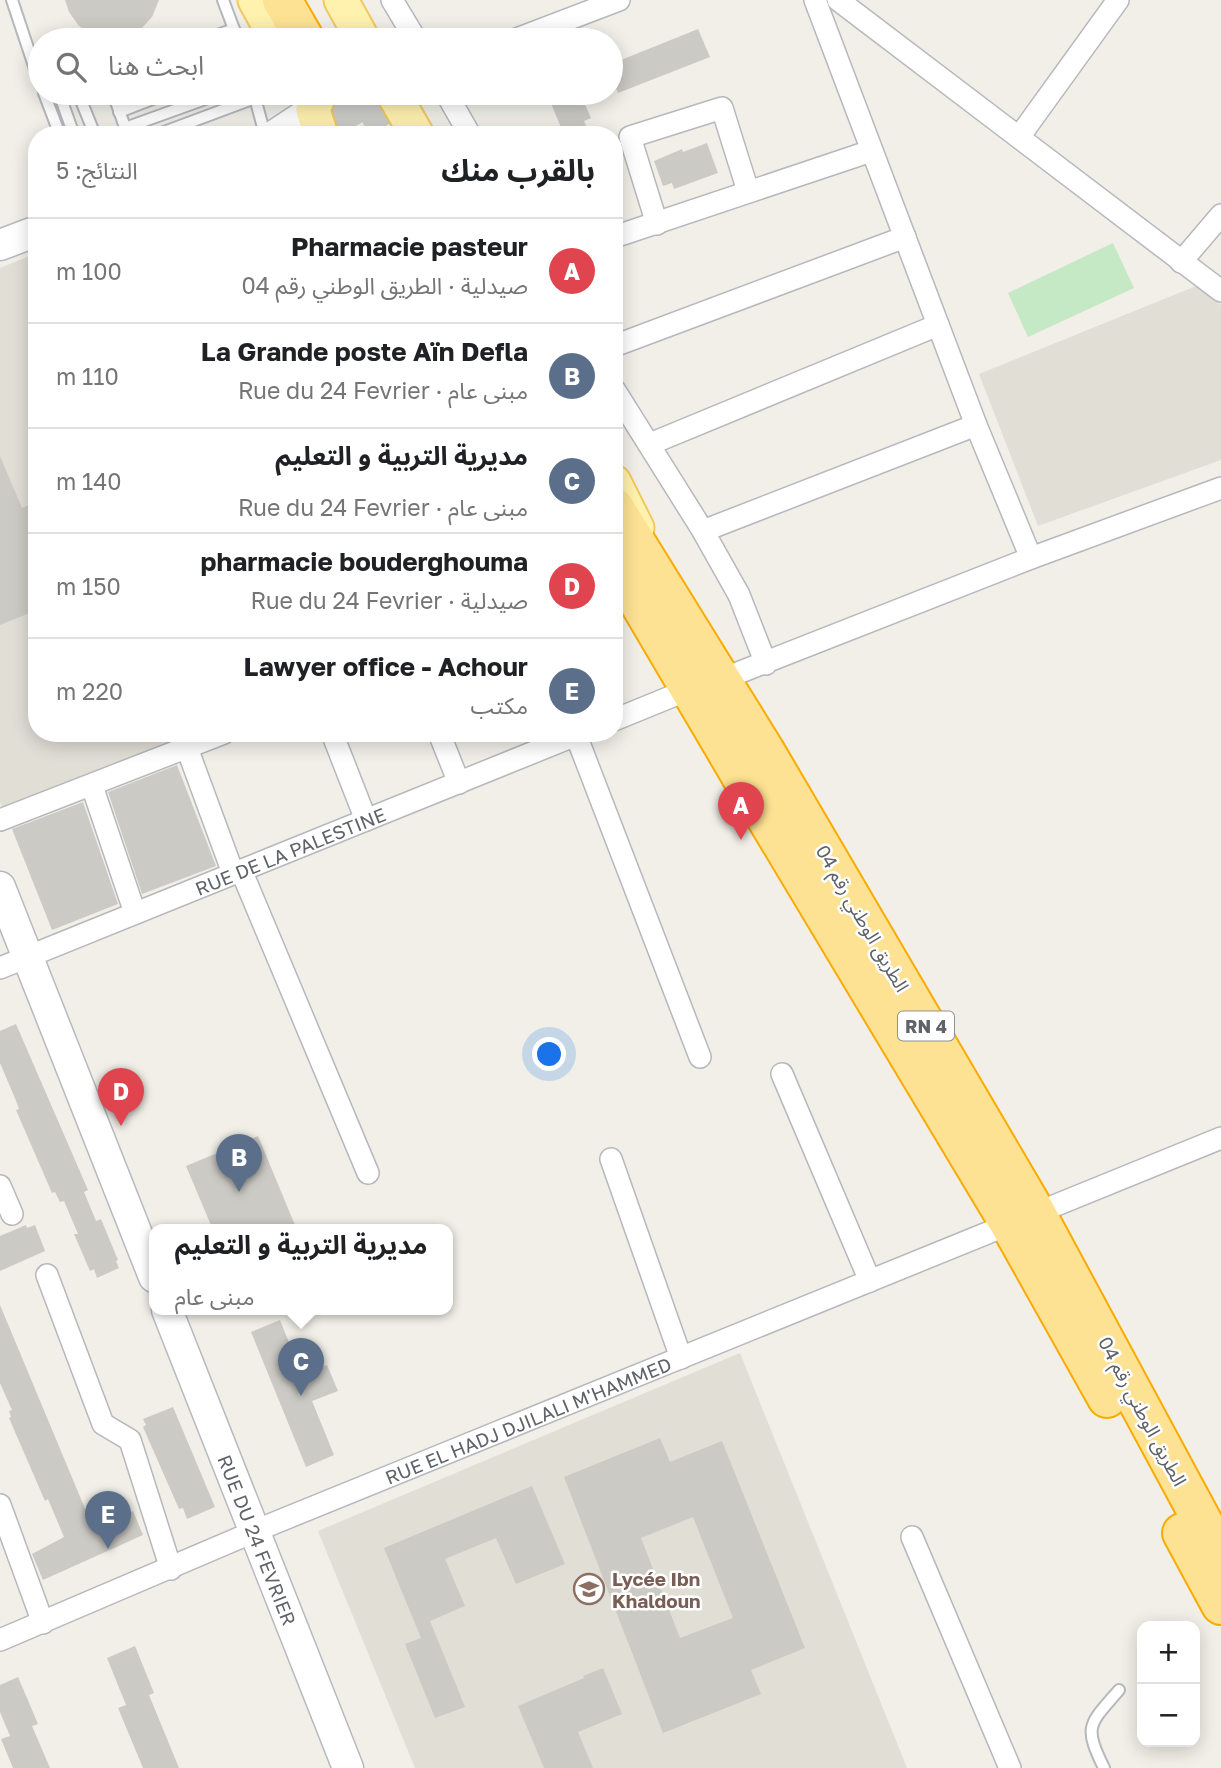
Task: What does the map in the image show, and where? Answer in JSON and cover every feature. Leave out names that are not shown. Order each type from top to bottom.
[{"type":"highway","points":[[282,0],[299,28]]},
{"type":"highway","points":[[312,0],[328,28]]},
{"type":"highway","name":"الطريق الوطني رقم 04","points":[[623,522],[668,594],[705,685]]},
{"type":"highway","name":"الطريق الوطني رقم 04","points":[[623,578],[705,685],[1034,1213],[1221,1556]]},
{"type":"highway","name":"الطريق الوطني رقم 04","points":[[1034,1213],[1221,1605]]},
{"type":"main road","points":[[255,0],[270,28]]},
{"type":"main road","points":[[341,0],[356,28]]},
{"type":"main road","points":[[393,126],[397,116],[396,105]]},
{"type":"main road","points":[[400,105],[412,126]]},
{"type":"main road","name":"RN 4","points":[[623,501],[668,594]]},
{"type":"street","points":[[392,0],[409,28]]},
{"type":"street","points":[[546,28],[619,0]]},
{"type":"street","points":[[815,0],[976,425],[1031,558]]},
{"type":"street","points":[[838,0],[1221,291]]},
{"type":"street","points":[[1019,137],[1118,0]]},
{"type":"street","points":[[453,105],[465,126]]},
{"type":"street","points":[[288,126],[315,107]]},
{"type":"street","points":[[657,224],[630,137],[722,107],[748,191]]},
{"type":"street","points":[[623,234],[871,151]]},
{"type":"street","points":[[1181,262],[1221,215]]},
{"type":"street","points":[[0,245],[28,234]]},
{"type":"street","points":[[623,343],[905,237]]},
{"type":"street","points":[[650,444],[938,325]]},
{"type":"street","points":[[623,403],[703,531],[739,595],[766,664]]},
{"type":"street","points":[[703,531],[976,425]]},
{"type":"street","points":[[623,717],[766,664],[1031,558],[1221,488]]},
{"type":"street","points":[[0,820],[202,742]]},
{"type":"street","points":[[336,742],[366,820]]},
{"type":"street","points":[[443,742],[459,783]]},
{"type":"street","name":"RUE DE LA PALESTINE","points":[[0,968],[559,742]]},
{"type":"street","points":[[582,742],[700,1057]]},
{"type":"street","points":[[187,748],[237,871],[368,1173]]},
{"type":"street","points":[[92,786],[135,913]]},
{"type":"street","points":[[0,887],[149,1264]]},
{"type":"street","points":[[782,1074],[870,1281]]},
{"type":"street","name":"RUE EL HADJ DJILALI M'HAMMED","points":[[0,1640],[254,1532],[1221,1138]]},
{"type":"street","points":[[611,1159],[681,1358]]},
{"type":"street","points":[[0,1186],[12,1214]]},
{"type":"street","points":[[47,1275],[103,1424],[130,1440],[171,1569]]},
{"type":"street","name":"RUE DU 24 FEVRIER","points":[[169,1315],[348,1768]]},
{"type":"street","points":[[0,1505],[5,1532],[43,1623]]},
{"type":"street","points":[[912,1537],[1010,1768]]},
{"type":"lane","points":[[12,0],[28,52]]},
{"type":"lane","points":[[223,0],[233,28]]},
{"type":"lane","points":[[49,105],[57,126]]},
{"type":"lane","points":[[63,105],[71,126]]},
{"type":"lane","points":[[84,105],[92,126]]},
{"type":"lane","points":[[117,105],[125,126]]},
{"type":"lane","points":[[142,126],[193,105]]},
{"type":"lane","points":[[179,126],[231,105]]},
{"type":"lane","points":[[257,105],[262,126]]},
{"type":"lane","points":[[1104,1768],[1091,1741],[1091,1729],[1093,1720],[1119,1690]]},
{"type":"shaded area","points":[[28,257],[28,742],[177,742],[4,812],[0,802],[0,268]]},
{"type":"shaded area","points":[[1196,286],[1221,305],[1221,460],[1038,526],[979,374]]},
{"type":"shaded area","name":"Lycée Ibn Khaldoun","points":[[740,1353],[907,1768],[415,1768],[318,1531]]},
{"type":"green space","points":[[1113,243],[1134,288],[1028,337],[1008,293]]},
{"type":"building","points":[[65,0],[159,0],[152,17],[142,28],[82,28],[69,12]]},
{"type":"building","points":[[698,29],[710,57],[623,91],[623,59]]},
{"type":"building","points":[[552,105],[585,105],[591,118],[584,121],[586,126],[560,126]]},
{"type":"building","points":[[707,143],[718,173],[674,189],[672,183],[663,186],[654,161],[682,149],[683,152]]},
{"type":"building","points":[[0,456],[22,508],[28,505],[28,614],[0,625]]},
{"type":"building","points":[[177,765],[216,866],[142,894],[108,792]]},
{"type":"building","points":[[83,802],[118,904],[52,930],[12,829]]},
{"type":"building","points":[[16,1024],[88,1190],[84,1192],[96,1221],[101,1219],[118,1260],[116,1261],[119,1268],[97,1278],[94,1269],[90,1271],[74,1234],[78,1234],[64,1201],[60,1202],[55,1192],[52,1193],[16,1110],[19,1109],[17,1103],[0,1063],[0,1031]]},
{"type":"building","points":[[258,1136],[295,1224],[210,1224],[186,1166]]},
{"type":"building","points":[[26,1225],[27,1228],[35,1225],[45,1251],[0,1271],[0,1236]]},
{"type":"building","points":[[0,1305],[91,1523],[122,1509],[125,1515],[133,1511],[143,1535],[43,1580],[32,1554],[64,1537],[48,1499],[45,1501],[9,1418],[9,1411],[12,1410],[0,1383]]},
{"type":"building","points":[[280,1320],[302,1375],[327,1365],[338,1391],[312,1401],[334,1455],[306,1467],[251,1332]]},
{"type":"building","points":[[173,1407],[215,1507],[187,1519],[183,1508],[179,1509],[143,1427],[146,1425],[143,1419]]},
{"type":"building","points":[[660,1438],[670,1462],[722,1441],[805,1648],[751,1670],[761,1694],[663,1733],[564,1477]],"holes":[[[693,1517],[733,1618],[680,1638],[641,1538]]]},
{"type":"building","points":[[532,1486],[565,1564],[516,1584],[496,1538],[445,1559],[465,1606],[430,1621],[465,1707],[435,1718],[405,1644],[421,1638],[384,1548]]},
{"type":"building","points":[[135,1646],[154,1693],[149,1695],[179,1768],[143,1768],[118,1708],[126,1705],[107,1658]]},
{"type":"building","points":[[603,1668],[622,1714],[578,1732],[593,1768],[544,1768],[518,1706]]},
{"type":"building","points":[[18,1677],[38,1724],[32,1726],[50,1768],[13,1768],[1,1739],[10,1736],[0,1712],[0,1685]]},
{"type":"tunnel","points":[[344,105],[357,126]]},
{"type":"tunnel","points":[[374,105],[387,126]]},
{"type":"place","name":"Pharmacie pasteur","points":[[741,840]]},
{"type":"place","name":"pharmacie bouderghouma","points":[[121,1126]]},
{"type":"place","name":"La Grande poste Aïn Defla","points":[[239,1192]]},
{"type":"place","name":"مديرية التربية و التعليم","points":[[301,1396]]},
{"type":"place","name":"Lawyer office - Achour","points":[[108,1549]]},
{"type":"place","name":"Lycée Ibn Khaldoun","points":[[589,1589]]}]
